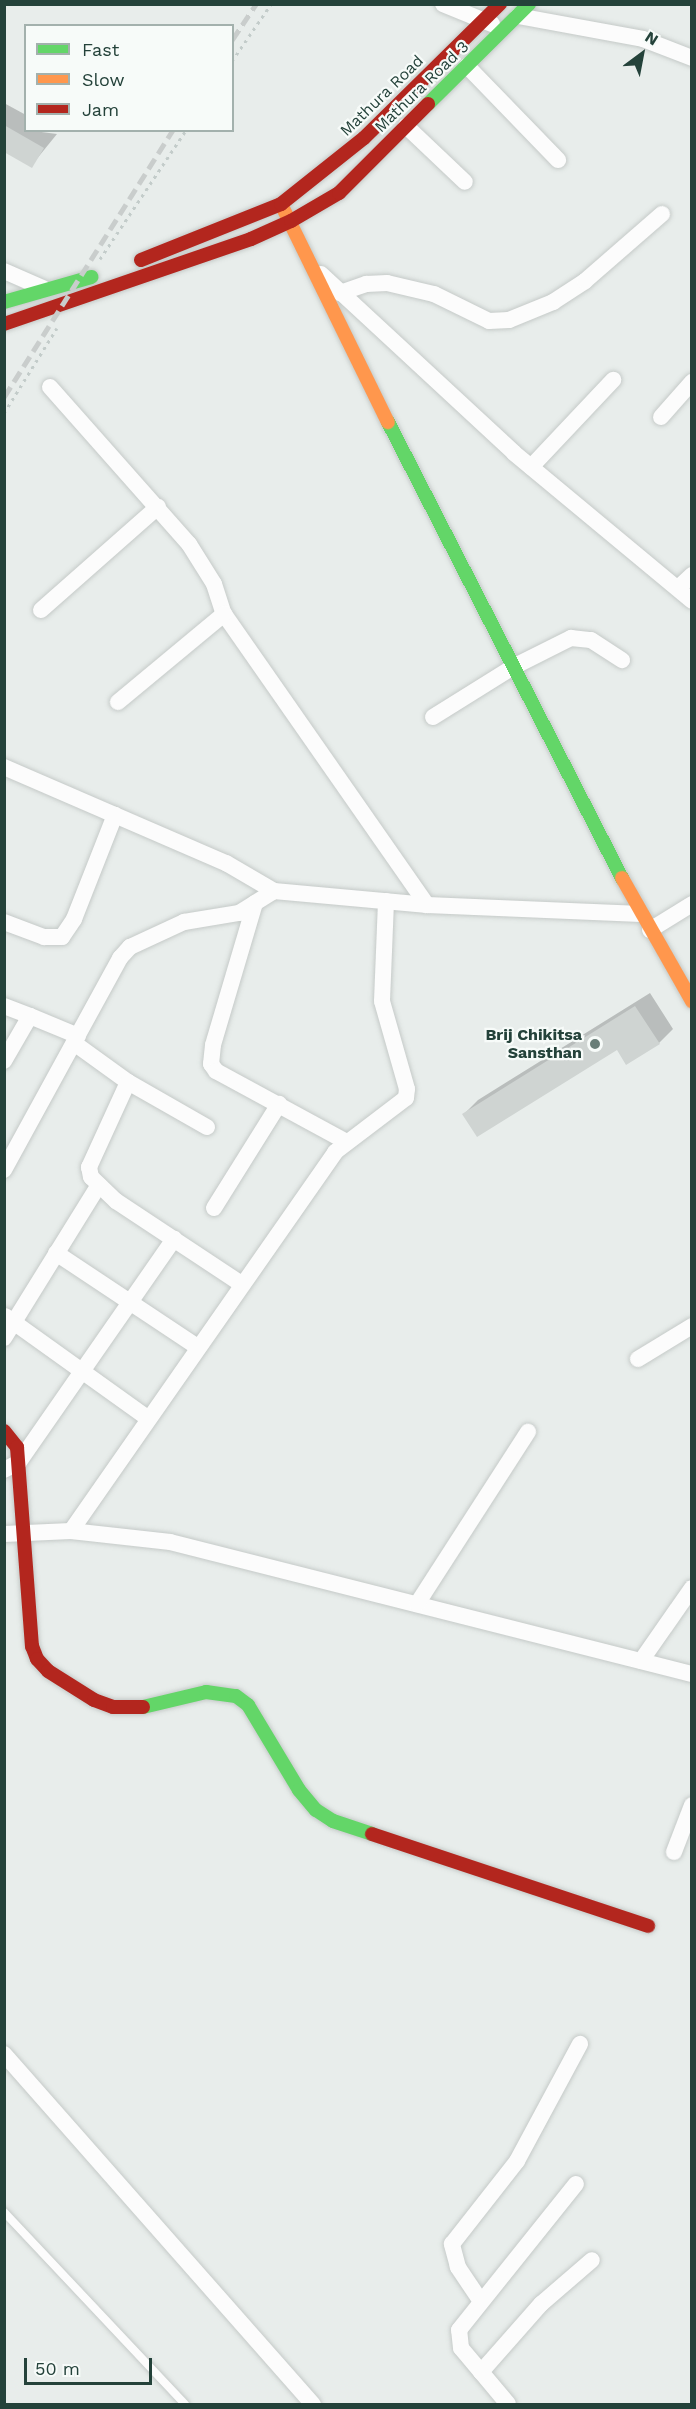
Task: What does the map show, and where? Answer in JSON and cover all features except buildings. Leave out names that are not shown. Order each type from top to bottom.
[{"type":"street","points":[[443,4],[505,29]]},
{"type":"street","name":"Mathura Road","points":[[129,264],[241,223],[281,204],[364,138],[500,4]]},
{"type":"street","points":[[524,10],[643,39],[692,58]]},
{"type":"street","name":"Mathura Road 3","points":[[291,221],[339,193],[524,10]]},
{"type":"street","points":[[466,66],[558,160]]},
{"type":"street","points":[[405,126],[465,182]]},
{"type":"street","points":[[281,204],[291,221],[305,259],[513,667],[641,914],[692,1001]]},
{"type":"street","points":[[340,293],[366,284],[387,284],[434,294],[489,321],[509,320],[553,302],[585,281],[662,214]]},
{"type":"street","points":[[4,324],[66,300],[204,257],[291,221]]},
{"type":"street","points":[[305,259],[531,467],[692,601]]},
{"type":"street","points":[[4,271],[43,288]]},
{"type":"street","points":[[4,302],[43,288],[87,279],[108,271]]},
{"type":"street","points":[[531,467],[613,380]]},
{"type":"street","points":[[661,417],[692,382]]},
{"type":"street","points":[[50,387],[158,507],[202,564],[214,584],[224,614],[427,904]]},
{"type":"street","points":[[41,610],[158,507]]},
{"type":"street","points":[[678,588],[692,575]]},
{"type":"street","points":[[118,702],[224,614]]},
{"type":"street","points":[[433,717],[513,667],[571,638],[582,637],[622,660]]},
{"type":"street","points":[[4,767],[226,863],[274,891],[427,904],[641,914]]},
{"type":"street","points":[[4,922],[44,937],[62,937],[74,919],[115,815]]},
{"type":"street","points":[[4,1170],[120,958],[130,947],[184,922],[239,914],[274,891]]},
{"type":"street","points":[[71,1531],[240,1283],[345,1141],[406,1098],[407,1089],[382,1001],[386,901]]},
{"type":"street","points":[[255,903],[210,1056],[216,1071],[345,1141]]},
{"type":"street","points":[[650,930],[692,904]]},
{"type":"street","points":[[4,1006],[30,1016],[76,1040],[128,1082],[207,1127]]},
{"type":"street","points":[[4,1061],[30,1016]]},
{"type":"street","points":[[128,1082],[88,1167],[99,1185],[240,1283]]},
{"type":"street","points":[[214,1208],[279,1104]]},
{"type":"street","points":[[4,1338],[9,1319],[56,1253],[99,1185]]},
{"type":"street","points":[[12,1466],[174,1239]]},
{"type":"street","points":[[56,1253],[196,1346]]},
{"type":"street","points":[[9,1319],[146,1418]]},
{"type":"street","points":[[638,1359],[692,1326]]},
{"type":"street","points":[[4,1431],[16,1447],[12,1466],[25,1533],[31,1635],[37,1659],[94,1700],[113,1707],[137,1708],[206,1692],[236,1696],[248,1705],[299,1790],[316,1810],[333,1821],[648,1926]]},
{"type":"street","points":[[417,1604],[528,1432]]},
{"type":"street","points":[[4,1534],[71,1531],[170,1542],[692,1674]]},
{"type":"street","points":[[641,1661],[692,1588]]},
{"type":"street","points":[[674,1852],[692,1805]]},
{"type":"street","points":[[480,2300],[458,2267],[452,2244],[517,2161],[580,2044]]},
{"type":"street","points":[[4,2054],[313,2404]]},
{"type":"street","points":[[507,2404],[481,2372],[458,2338],[466,2317],[576,2184]]},
{"type":"street","points":[[481,2372],[541,2304],[592,2260]]},
{"type":"lane","points":[[4,2212],[185,2404]]},
{"type":"path","points":[[234,58],[270,4]]},
{"type":"path","points":[[87,279],[185,132]]},
{"type":"path","points":[[4,413],[59,325]]},
{"type":"railway","points":[[234,37],[256,4]]},
{"type":"railway","points":[[4,397],[172,132]]},
{"type":"traffic: fast","points":[[428,104],[529,4]]},
{"type":"traffic: fast","points":[[4,302],[91,277]]},
{"type":"traffic: fast","points":[[388,422],[622,878]]},
{"type":"traffic: fast","points":[[143,1707],[206,1692],[236,1696],[248,1705],[299,1790],[316,1810],[333,1821],[372,1834]]},
{"type":"traffic: slow","points":[[281,204],[388,422]]},
{"type":"traffic: slow","points":[[622,878],[692,1001]]},
{"type":"traffic: jam","points":[[141,260],[281,204],[364,138],[500,4]]},
{"type":"traffic: jam","points":[[4,324],[251,239],[291,221],[339,193],[428,104]]},
{"type":"traffic: jam","points":[[4,1431],[17,1447],[32,1646],[37,1659],[48,1671],[94,1700],[113,1707],[143,1707]]},
{"type":"traffic: jam","points":[[372,1834],[648,1926]]},
{"type":"place","name":"Brij Chikitsa Sansthan","points":[[595,1044]]}]
